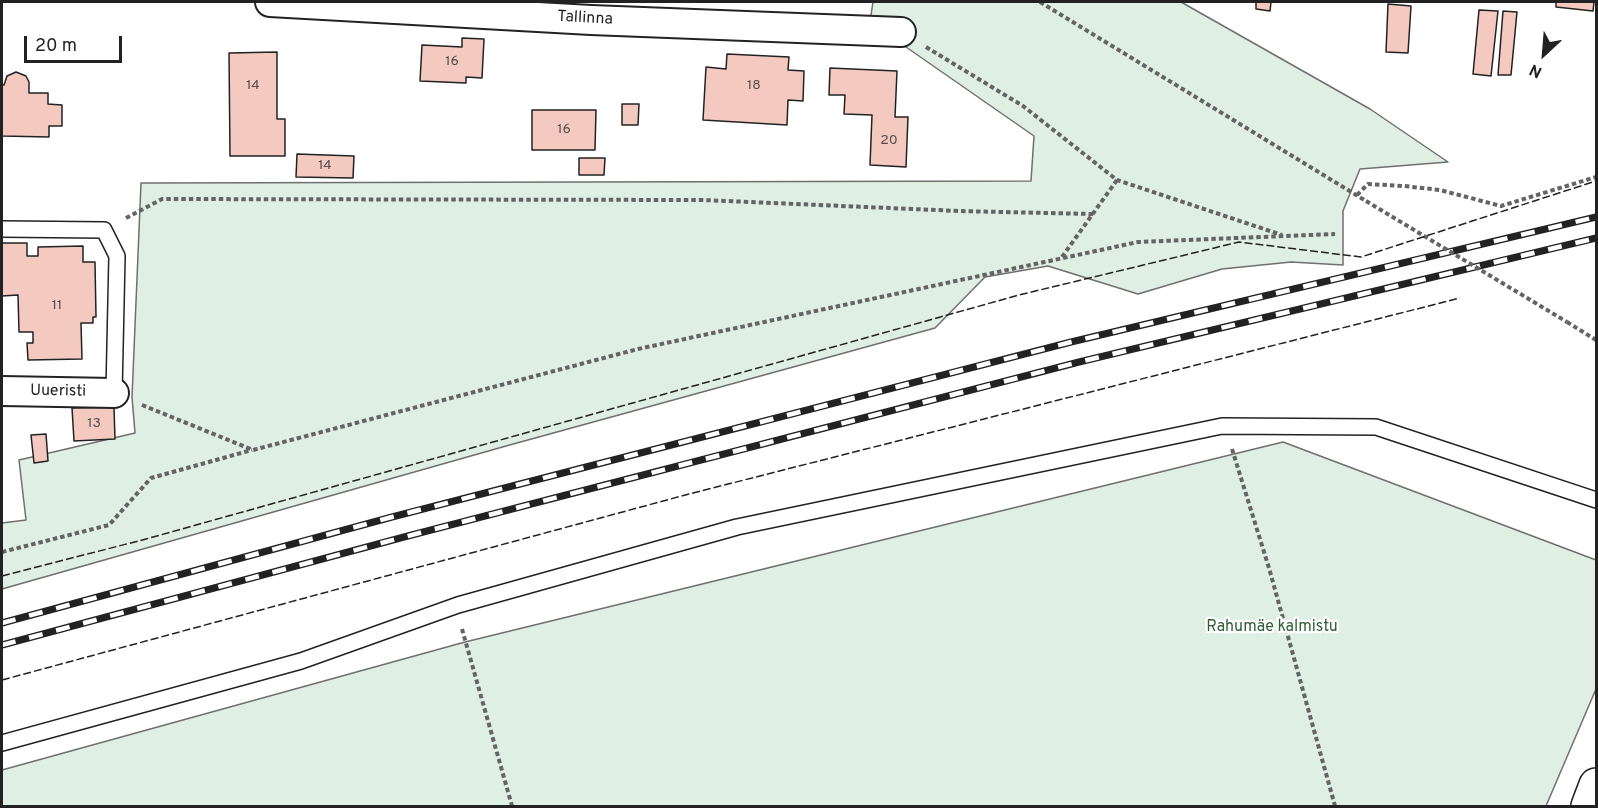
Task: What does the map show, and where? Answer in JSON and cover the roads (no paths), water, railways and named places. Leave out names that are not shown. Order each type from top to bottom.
[{"type":"street","name":"Tallinna","points":[[270,2],[591,20],[901,32]]},
{"type":"street","name":"Uueristi","points":[[2,391],[114,393]]},
{"type":"street","points":[[1588,807],[1596,785]]},
{"type":"lane","points":[[2,229],[104,230],[117,256],[114,393]]},
{"type":"lane","points":[[2,743],[301,662],[458,605],[737,527],[1222,426],[1376,427],[1596,500]]},
{"type":"railway","points":[[2,623],[392,517],[1071,342],[1596,217]]},
{"type":"railway","points":[[2,645],[404,537],[1079,362],[1596,238]]},
{"type":"park label","name":"Rahumäe kalmistu","points":[[1272,628]]}]
